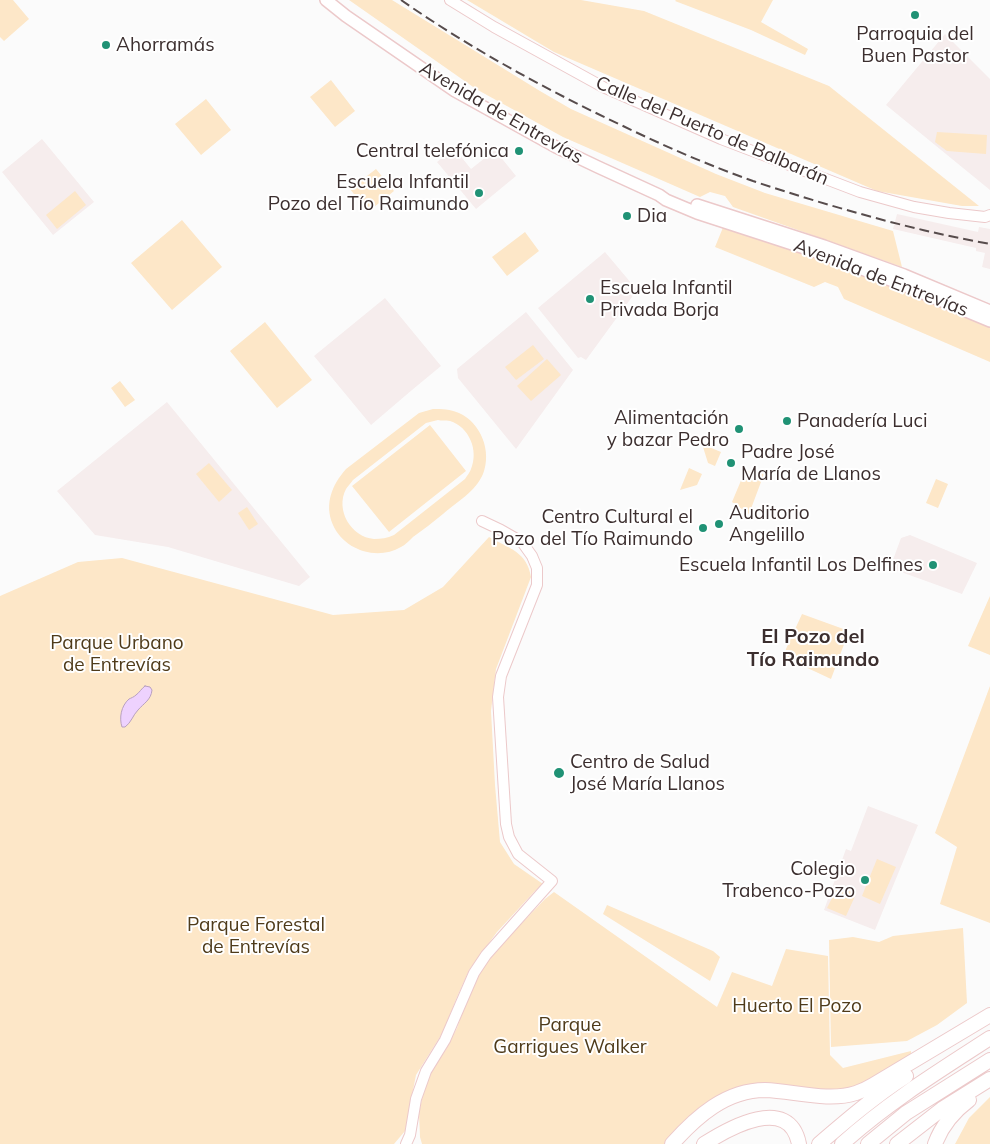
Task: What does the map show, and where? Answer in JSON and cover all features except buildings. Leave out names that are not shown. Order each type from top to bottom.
[{"type":"highway","points":[[672,1144],[696,1120],[725,1099],[751,1091],[765,1090],[828,1096],[855,1093],[873,1085],[990,1015]]},
{"type":"highway","points":[[819,1144],[892,1085],[990,1020]]},
{"type":"highway","points":[[842,1144],[872,1118],[906,1093],[990,1038]]},
{"type":"highway","points":[[868,1144],[906,1112],[990,1060]]},
{"type":"highway","points":[[897,1144],[942,1109],[990,1079]]},
{"type":"highway","points":[[935,1144],[948,1118],[962,1104],[990,1083]]},
{"type":"highway","points":[[704,1144],[726,1130],[748,1121],[771,1118],[789,1124],[796,1131],[799,1144]]},
{"type":"main road","name":"Avenida de Entrevías","points":[[326,0],[346,16],[456,91],[556,147],[697,213],[823,254],[990,321]]},
{"type":"main road","name":"Avenida de Entrevías","points":[[659,195],[670,196],[824,246],[904,275],[990,311]]},
{"type":"street","name":"Calle del Puerto de Balbarán","points":[[450,0],[494,27],[603,87],[721,139],[860,192],[914,207],[956,214],[985,217],[990,215]]},
{"type":"street","points":[[409,1141],[416,1099],[426,1070],[445,1040],[474,973],[486,955],[552,880],[518,854],[509,837],[506,824],[498,696],[501,676],[537,585],[537,568],[532,556],[522,542],[482,521]]},
{"type":"street","points":[[415,1144],[416,1099]]},
{"type":"shaded area","points":[[945,34],[990,79],[990,190],[886,105]]},
{"type":"shaded area","points":[[42,139],[94,202],[53,235],[2,172]]},
{"type":"shaded area","name":"Escuela Infantil Pozo del Tío Raimundo","points":[[454,148],[471,169],[495,150],[516,176],[476,209],[437,162]]},
{"type":"shaded area","points":[[897,214],[978,232],[979,227],[990,229],[990,269],[982,267],[985,253],[976,251],[976,248],[893,229]]},
{"type":"shaded area","name":"Escuela Infantil Privada Borja","points":[[605,252],[637,290],[586,360],[581,357],[578,358],[538,308]]},
{"type":"shaded area","points":[[385,298],[441,366],[371,425],[314,356]]},
{"type":"shaded area","points":[[526,312],[573,370],[516,449],[458,378],[457,369]]},
{"type":"shaded area","points":[[167,402],[310,577],[299,586],[168,547],[95,535],[57,491]]},
{"type":"shaded area","name":"Escuela Infantil Los Delfines","points":[[910,535],[977,563],[962,594],[890,568],[901,538]]},
{"type":"shaded area","points":[[145,686],[150,687],[152,690],[150,696],[127,725],[122,727],[121,716],[124,705]]},
{"type":"shaded area","name":"Colegio Trabenco-Pozo","points":[[868,806],[918,825],[875,930],[824,910],[846,849],[851,851]]},
{"type":"green space","points":[[0,0],[13,0],[29,19],[4,41],[0,37]]},
{"type":"green space","points":[[349,0],[392,0],[571,109],[716,174],[765,193],[893,231],[902,267],[733,207],[725,196],[710,192],[700,197],[563,137],[476,89]]},
{"type":"green space","points":[[467,0],[581,0],[644,11],[829,86],[979,206],[962,206],[877,191],[554,52]]},
{"type":"green space","points":[[676,0],[773,0],[761,22],[808,49],[805,55],[751,30]]},
{"type":"green space","points":[[331,80],[355,111],[335,127],[310,97]]},
{"type":"green space","points":[[206,99],[231,130],[201,155],[175,124]]},
{"type":"green space","points":[[937,132],[987,135],[986,154],[947,151],[935,142]]},
{"type":"green space","points":[[376,169],[394,191],[368,212],[350,189]]},
{"type":"green space","points":[[75,191],[86,205],[57,229],[46,215]]},
{"type":"green space","points":[[182,220],[222,267],[172,310],[131,263]]},
{"type":"green space","points":[[724,225],[883,280],[990,325],[990,362],[844,299],[838,287],[825,282],[814,287],[715,247]]},
{"type":"green space","points":[[525,232],[539,251],[507,276],[492,257]]},
{"type":"green space","points":[[265,322],[312,380],[277,408],[230,351]]},
{"type":"green space","points":[[533,345],[544,359],[516,380],[505,367]]},
{"type":"green space","points":[[547,359],[561,375],[531,401],[517,386]]},
{"type":"green space","points":[[120,381],[135,400],[125,407],[111,388]]},
{"type":"green space","points":[[433,409],[443,409],[459,413],[467,418],[479,431],[483,439],[486,456],[483,474],[476,486],[466,496],[401,547],[392,551],[372,553],[353,547],[338,534],[330,517],[329,502],[333,488],[346,469],[419,413]],"holes":[[[438,420],[457,424],[471,440],[474,454],[473,462],[471,470],[465,479],[394,535],[374,539],[358,533],[352,528],[344,514],[342,505],[347,488],[353,480],[426,423]]]},
{"type":"green space","points":[[430,425],[466,471],[389,532],[352,486]]},
{"type":"green space","points":[[704,445],[721,452],[715,466],[708,463]]},
{"type":"green space","points":[[209,463],[232,490],[219,502],[196,474]]},
{"type":"green space","points":[[689,468],[702,474],[697,485],[680,490]]},
{"type":"green space","points":[[745,471],[764,474],[749,514],[732,502]]},
{"type":"green space","points":[[936,479],[948,484],[938,508],[926,503]]},
{"type":"green space","points":[[247,507],[258,524],[249,530],[238,513]]},
{"type":"green space","name":"Parque Forestal de Entrevías","points":[[489,537],[521,556],[526,562],[531,577],[496,669],[491,711],[500,842],[514,864],[543,884],[497,932],[469,970],[443,1032],[416,1075],[405,1131],[394,1144],[0,1144],[0,596],[78,562],[122,558],[333,615],[404,610],[443,587]]},
{"type":"green space","points":[[990,596],[990,655],[968,646]]},
{"type":"green space","points":[[802,614],[849,631],[831,679],[784,657]]},
{"type":"green space","points":[[990,686],[990,923],[940,904],[957,847],[935,833]]},
{"type":"green space","points":[[877,859],[896,867],[880,904],[862,896]]},
{"type":"green space","points":[[838,886],[856,894],[846,916],[827,908]]},
{"type":"green space","name":"Parque Garrigues Walker","points":[[554,892],[717,1007],[732,972],[772,986],[786,949],[828,956],[830,1055],[843,1068],[911,1051],[911,1056],[869,1081],[847,1089],[827,1090],[764,1085],[693,1115],[664,1144],[422,1144],[419,1113],[424,1090],[431,1072],[457,1028],[471,988],[499,947]]},
{"type":"green space","points":[[607,905],[713,951],[720,957],[710,981],[603,914]]},
{"type":"green space","points":[[963,928],[967,1003],[937,1025],[907,1041],[831,1047],[829,940],[853,937],[879,942],[893,936]]},
{"type":"green space","points":[[990,1097],[990,1144],[955,1144],[969,1118]]},
{"type":"railway","points":[[401,0],[454,35],[536,82],[637,133],[703,162],[753,181],[893,223],[990,244]]},
{"type":"place","name":"Parroquia del Buen Pastor","points":[[915,15]]},
{"type":"place","name":"Ahorramás","points":[[106,45]]},
{"type":"place","name":"Central telefónica","points":[[519,151]]},
{"type":"place","name":"Escuela Infantil Pozo del Tío Raimundo","points":[[479,193]]},
{"type":"place","name":"Dia","points":[[627,216]]},
{"type":"place","name":"Escuela Infantil Privada Borja","points":[[590,299]]},
{"type":"place","name":"Panadería Luci","points":[[787,421]]},
{"type":"place","name":"Alimentación y bazar Pedro","points":[[739,429]]},
{"type":"place","name":"Padre José María de Llanos","points":[[731,463]]},
{"type":"place","name":"Auditorio Angelillo","points":[[719,524]]},
{"type":"place","name":"Centro Cultural el Pozo del Tío Raimundo","points":[[703,528]]},
{"type":"place","name":"Escuela Infantil Los Delfines","points":[[933,565]]},
{"type":"place","name":"Centro de Salud José María Llanos","points":[[559,773]]},
{"type":"place","name":"Colegio Trabenco-Pozo","points":[[865,880]]},
{"type":"district","name":"El Pozo del Tío Raimundo","points":[[813,648]]},
{"type":"park label","name":"Parque Urbano de Entrevías","points":[[117,654]]},
{"type":"park label","name":"Huerto El Pozo","points":[[797,1006]]}]
